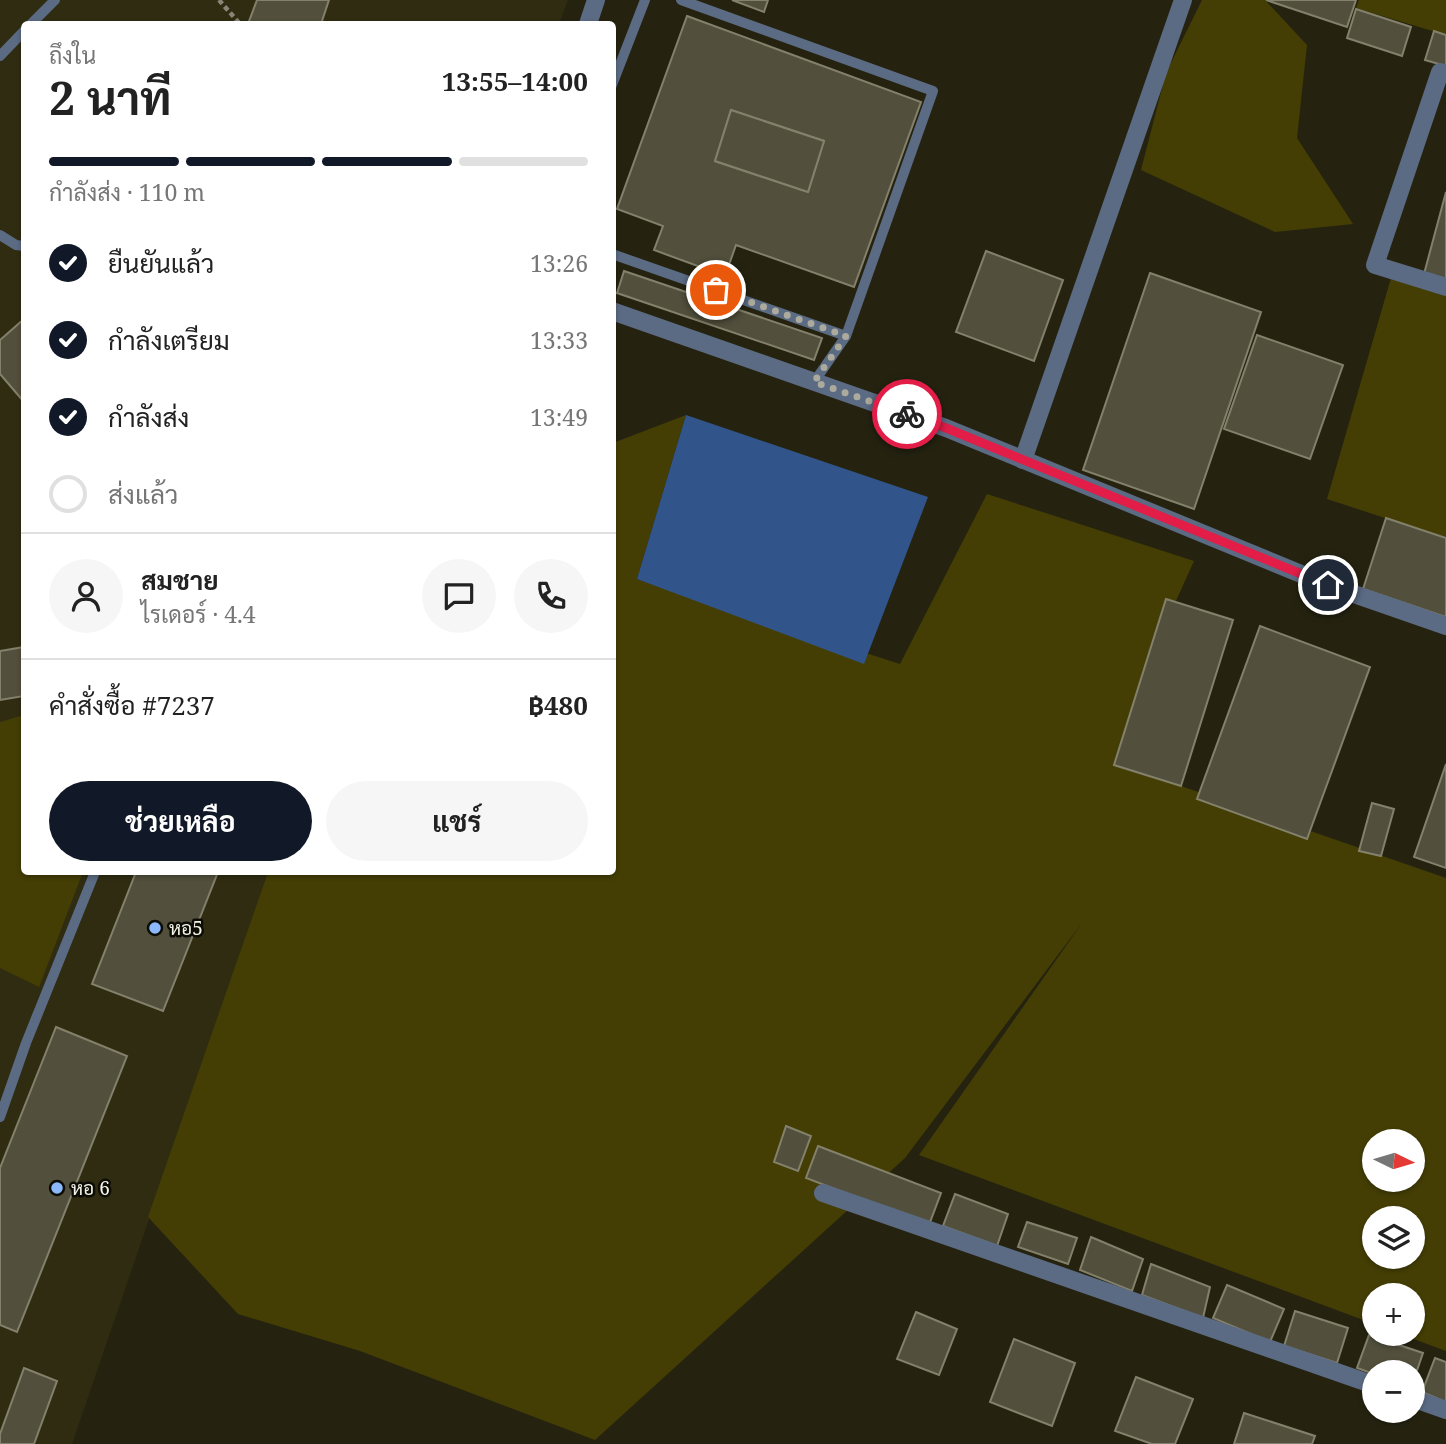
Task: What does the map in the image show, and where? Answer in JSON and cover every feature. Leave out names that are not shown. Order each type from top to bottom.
[{"type":"street","points":[[589,21],[596,0]]},
{"type":"street","points":[[1023,460],[1183,0]]},
{"type":"street","points":[[1446,74],[1440,72],[1375,265],[1446,287]]},
{"type":"street","points":[[616,312],[946,428],[1328,585],[1446,626]]},
{"type":"street","points":[[823,1193],[1362,1381]]},
{"type":"street","points":[[1425,1403],[1446,1410]]},
{"type":"lane","points":[[34,21],[55,0]]},
{"type":"lane","points":[[616,75],[645,0]]},
{"type":"lane","points":[[681,0],[933,91],[846,336],[814,382]]},
{"type":"lane","points":[[0,56],[21,34]]},
{"type":"lane","points":[[0,235],[21,246]]},
{"type":"lane","points":[[616,255],[846,336]]},
{"type":"lane","points":[[0,1117],[26,1043],[94,875]]},
{"type":"path","points":[[219,0],[237,21]]},
{"type":"shaded area","points":[[0,0],[568,0],[560,21],[21,21],[21,875],[267,875],[72,1444],[0,1444]]},
{"type":"shaded area","points":[[1202,0],[1265,0],[1307,45],[1297,138],[1353,224],[1275,232],[1141,170],[1166,73]]},
{"type":"shaded area","points":[[1359,0],[1446,0],[1446,35],[1356,8]]},
{"type":"shaded area","points":[[1393,271],[1446,280],[1446,538],[1327,499]]},
{"type":"shaded area","points":[[686,415],[637,579],[900,664],[987,494],[1194,561],[1142,676],[1114,765],[1446,878],[1446,1351],[1425,1343],[1425,1283],[1362,1283],[1362,1320],[919,1155],[1082,923],[905,1158],[595,1440],[360,1351],[238,1314],[148,1217],[267,875],[616,875],[616,442]]},
{"type":"shaded area","points":[[21,716],[21,875],[82,875],[39,987],[0,968],[0,722]]},
{"type":"water","points":[[686,415],[928,497],[864,664],[637,579]]},
{"type":"building","points":[[257,0],[329,0],[322,21],[249,21]]},
{"type":"building","points":[[732,0],[768,0],[764,12]]},
{"type":"building","points":[[1266,0],[1356,0],[1347,27]]},
{"type":"building","points":[[1356,9],[1411,27],[1402,56],[1347,38]]},
{"type":"building","points":[[687,16],[921,102],[854,287],[736,245],[725,276],[654,250],[663,226],[617,209]],"holes":[[[731,110],[824,141],[808,192],[715,161]]]},
{"type":"building","points":[[1434,31],[1446,35],[1446,66],[1425,60]]},
{"type":"building","points":[[731,110],[824,141],[808,192],[715,161]]},
{"type":"building","points":[[1446,192],[1446,280],[1424,274]]},
{"type":"building","points":[[986,251],[1063,280],[1034,361],[956,332]]},
{"type":"building","points":[[624,271],[822,338],[814,360],[617,293]]},
{"type":"building","points":[[1150,273],[1261,312],[1194,509],[1083,470]]},
{"type":"building","points":[[21,322],[21,398],[0,374],[0,340]]},
{"type":"building","points":[[1257,335],[1343,365],[1310,459],[1224,429]]},
{"type":"building","points":[[1386,518],[1446,538],[1446,617],[1363,589]]},
{"type":"building","points":[[1166,599],[1233,620],[1181,786],[1114,765]]},
{"type":"building","points":[[1260,626],[1370,667],[1307,839],[1197,799]]},
{"type":"building","points":[[21,648],[21,696],[0,700],[0,651]]},
{"type":"building","points":[[1446,764],[1446,868],[1414,857]]},
{"type":"building","points":[[1372,803],[1394,809],[1381,856],[1359,851]]},
{"type":"building","name":"หอ5","points":[[135,875],[217,875],[163,1011],[92,984]]},
{"type":"building","points":[[56,1027],[127,1056],[17,1332],[0,1325],[0,1168]]},
{"type":"building","points":[[786,1126],[811,1136],[798,1171],[774,1162]]},
{"type":"building","points":[[818,1146],[941,1193],[929,1225],[806,1178]]},
{"type":"building","points":[[955,1194],[1008,1214],[997,1246],[943,1226]]},
{"type":"building","points":[[1027,1222],[1077,1238],[1068,1264],[1018,1247]]},
{"type":"building","points":[[1091,1237],[1143,1259],[1132,1291],[1080,1270]]},
{"type":"building","points":[[1151,1264],[1210,1287],[1203,1318],[1142,1295]]},
{"type":"building","points":[[1227,1285],[1284,1309],[1270,1342],[1213,1318]]},
{"type":"building","points":[[1295,1311],[1348,1328],[1337,1363],[1284,1346]]},
{"type":"building","points":[[916,1312],[957,1329],[939,1375],[897,1359]]},
{"type":"building","points":[[1014,1339],[1075,1363],[1052,1426],[990,1402]]},
{"type":"building","points":[[1365,1346],[1402,1346],[1423,1353],[1421,1360],[1362,1360],[1362,1370],[1357,1368]]},
{"type":"building","points":[[1435,1358],[1446,1362],[1446,1402],[1425,1393],[1425,1384]]},
{"type":"building","points":[[24,1368],[57,1381],[34,1444],[0,1444],[0,1434]]},
{"type":"building","points":[[1136,1377],[1193,1399],[1175,1444],[1152,1444],[1115,1431]]},
{"type":"building","points":[[1244,1413],[1315,1436],[1312,1444],[1234,1444]]},
{"type":"way so far","points":[[716,290],[846,336],[814,382],[907,414]]},
{"type":"place","name":"หอ5","points":[[155,928]]},
{"type":"place","name":"หอ 6","points":[[57,1188]]},
{"type":"route","points":[[907,414],[1328,585]]}]
